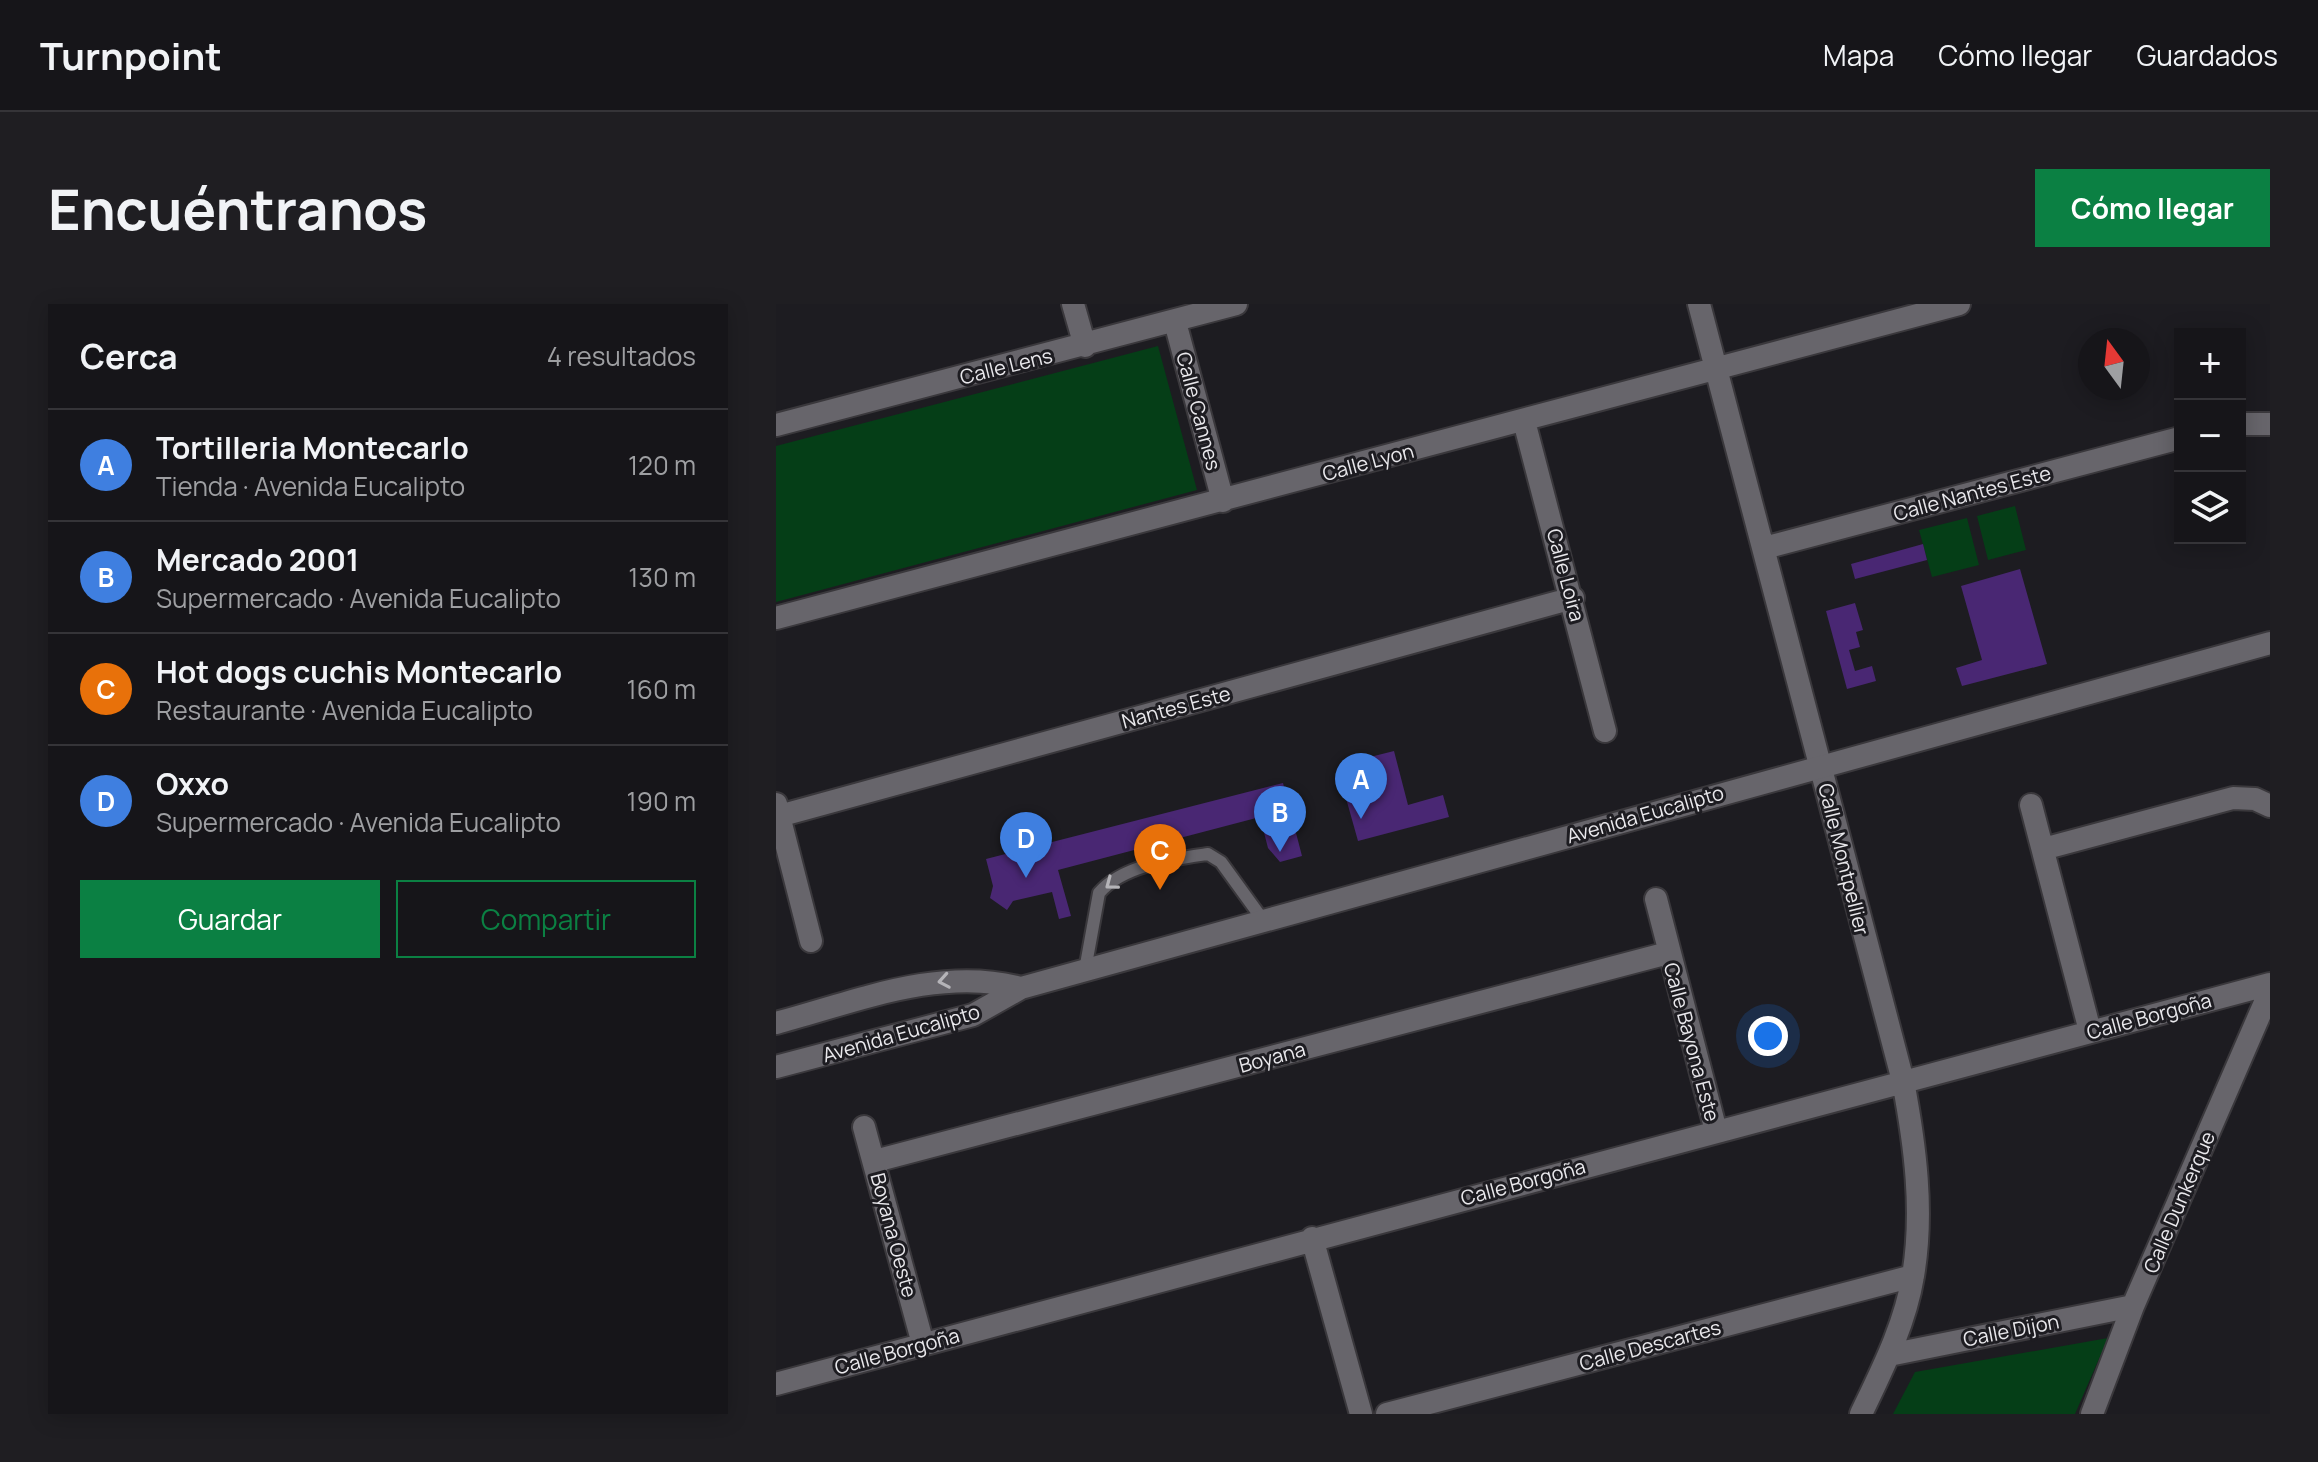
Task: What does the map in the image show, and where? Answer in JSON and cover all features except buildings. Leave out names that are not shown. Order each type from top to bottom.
[{"type":"street","points":[[1073,304],[1085,346]]},
{"type":"street","name":"Calle Lens","points":[[776,425],[1236,304]]},
{"type":"street","name":"Calle Montpellier","points":[[1699,304],[1903,1081],[1915,1144],[1918,1200],[1913,1276],[1889,1355],[1861,1414]]},
{"type":"street","name":"Calle Lyon","points":[[776,618],[1959,304]]},
{"type":"street","name":"Calle Cannes","points":[[1175,322],[1223,501]]},
{"type":"street","name":"Calle Loira","points":[[1524,421],[1573,598],[1605,731]]},
{"type":"street","points":[[2246,424],[2270,424]]},
{"type":"street","name":"Calle Nantes Este","points":[[1764,548],[2174,440]]},
{"type":"street","name":"Nantes Este","points":[[778,810],[1573,598]]},
{"type":"street","name":"Avenida Eucalipto","points":[[776,1067],[973,1015],[1021,988],[2270,643]]},
{"type":"street","points":[[2043,849],[2233,798],[2255,799],[2270,806]]},
{"type":"street","points":[[2031,805],[2090,1031]]},
{"type":"street","points":[[778,810],[811,941]]},
{"type":"street","name":"Calle Bayona Este","points":[[1656,899],[1716,1131]]},
{"type":"street","name":"Boyana","points":[[875,1161],[1668,953]]},
{"type":"street","name":"Avenida Eucalipto","points":[[776,1023],[956,978],[993,980],[1021,988]]},
{"type":"street","name":"Calle Borgoña","points":[[776,1384],[1312,1238],[2270,984]]},
{"type":"street","name":"Calle Dunkerque","points":[[2092,1414],[2133,1306],[2270,991]]},
{"type":"street","name":"Boyana Oeste","points":[[864,1127],[923,1344]]},
{"type":"street","points":[[1312,1238],[1361,1414]]},
{"type":"street","name":"Calle Descartes","points":[[1387,1414],[1913,1276]]},
{"type":"street","name":"Calle Dijon","points":[[1889,1355],[2133,1306]]},
{"type":"lane","points":[[1085,970],[1099,893],[1107,884],[1146,867],[1208,854],[1221,862],[1263,920]]},
{"type":"green space","points":[[1158,346],[1197,490],[776,602],[776,446]]},
{"type":"green space","points":[[2015,506],[2026,550],[1988,560],[1977,516]]},
{"type":"green space","points":[[1967,518],[1979,565],[1932,577],[1919,530]]},
{"type":"green space","points":[[2108,1338],[2075,1414],[1893,1414],[1915,1372]]},
{"type":"place","name":"Tortilleria Montecarlo","points":[[1361,819]]},
{"type":"place","name":"Mercado 2001","points":[[1280,852]]},
{"type":"place","name":"Oxxo","points":[[1026,878]]},
{"type":"place","name":"Hot dogs cuchis Montecarlo","points":[[1160,890]]}]
